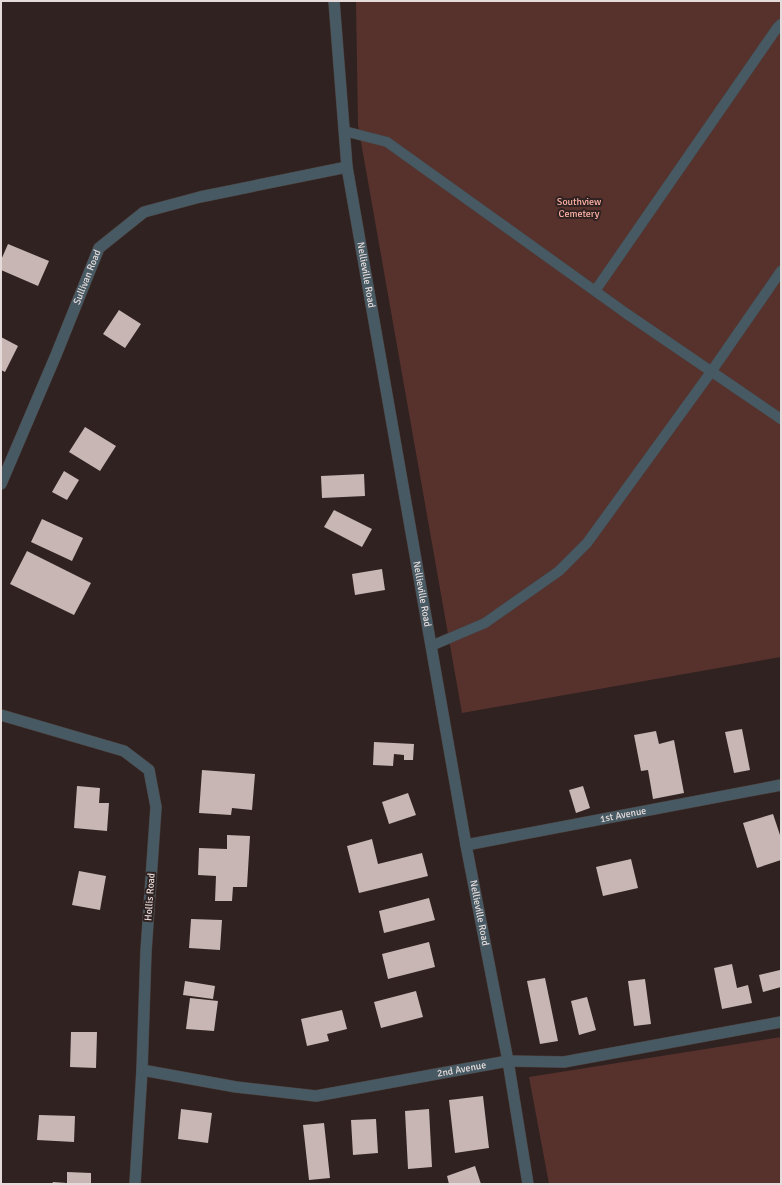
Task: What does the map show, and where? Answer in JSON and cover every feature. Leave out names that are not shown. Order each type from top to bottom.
[{"type":"street","name":"Nellieville Road","points":[[334,1],[347,167],[466,845],[508,1061],[528,1184]]},
{"type":"street","name":"Sullivan Road","points":[[1,484],[56,355],[99,248],[144,212],[200,197],[347,167]]},
{"type":"street","name":"Hollis Road","points":[[1,715],[124,751],[149,770],[156,807],[146,951],[142,1070],[135,1184]]},
{"type":"street","name":"1st Avenue","points":[[466,845],[781,785]]},
{"type":"street","name":"2nd Avenue","points":[[142,1070],[236,1086],[316,1096],[508,1061],[564,1062],[781,1022]]},
{"type":"lane","points":[[595,291],[781,24]]},
{"type":"lane","points":[[344,131],[387,142],[595,291],[781,419]]},
{"type":"lane","points":[[431,646],[485,623],[559,571],[587,543],[711,372],[781,271]]},
{"type":"green space","name":"Southview Cemetery","points":[[356,1],[781,1],[781,657],[462,713],[358,125]]},
{"type":"green space","points":[[781,1037],[781,1184],[549,1184],[529,1077]]},
{"type":"building","points":[[8,244],[49,261],[38,286],[1,270],[1,260]]},
{"type":"building","points":[[119,310],[141,324],[125,348],[103,334]]},
{"type":"building","points":[[1,337],[18,346],[5,372],[1,370]]},
{"type":"building","points":[[85,427],[116,446],[100,471],[69,452]]},
{"type":"building","points":[[64,471],[79,480],[67,500],[52,492]]},
{"type":"building","points":[[364,474],[365,496],[322,498],[321,476]]},
{"type":"building","points":[[334,510],[372,529],[362,547],[324,527]]},
{"type":"building","points":[[42,519],[83,538],[72,561],[31,542]]},
{"type":"building","points":[[27,551],[91,583],[74,615],[10,584]]},
{"type":"building","points":[[382,569],[385,590],[355,595],[352,574]]},
{"type":"building","points":[[742,729],[750,770],[734,773],[725,732]]},
{"type":"building","points":[[656,731],[659,744],[674,740],[684,793],[653,799],[648,770],[641,771],[634,735]]},
{"type":"building","points":[[374,742],[414,744],[413,760],[404,760],[404,755],[394,754],[393,766],[373,765]]},
{"type":"building","points":[[202,770],[255,774],[252,810],[232,808],[231,815],[199,813]]},
{"type":"building","points":[[77,786],[100,788],[99,803],[109,803],[107,831],[74,828]]},
{"type":"building","points":[[583,786],[590,808],[576,813],[569,790]]},
{"type":"building","points":[[408,793],[416,815],[389,824],[382,802]]},
{"type":"building","points":[[773,814],[781,838],[781,860],[757,868],[743,823]]},
{"type":"building","points":[[227,835],[250,836],[247,887],[233,887],[232,901],[215,901],[216,876],[198,875],[199,848],[227,849]]},
{"type":"building","points":[[372,839],[378,864],[422,853],[428,876],[359,893],[347,846]]},
{"type":"building","points":[[631,859],[638,888],[603,896],[596,867]]},
{"type":"building","points":[[79,871],[106,876],[100,910],[72,905]]},
{"type":"building","points":[[429,898],[435,920],[384,933],[379,911]]},
{"type":"building","points":[[191,919],[222,920],[220,950],[189,948]]},
{"type":"building","points":[[429,942],[435,967],[388,979],[382,954]]},
{"type":"building","points":[[732,964],[737,988],[748,985],[752,1003],[722,1009],[714,968]]},
{"type":"building","points":[[780,970],[781,987],[763,992],[759,975]]},
{"type":"building","points":[[545,978],[558,1041],[540,1044],[527,981]]},
{"type":"building","points":[[645,979],[651,1024],[634,1026],[628,981]]},
{"type":"building","points":[[185,981],[215,986],[213,999],[183,995]]},
{"type":"building","points":[[416,991],[423,1017],[381,1028],[374,1002]]},
{"type":"building","points":[[587,997],[596,1030],[579,1035],[571,1001]]},
{"type":"building","points":[[190,998],[218,1001],[214,1031],[186,1029]]},
{"type":"building","points":[[342,1010],[347,1029],[327,1034],[329,1041],[307,1046],[301,1019]]},
{"type":"building","points":[[71,1032],[97,1032],[96,1068],[70,1067]]},
{"type":"building","points":[[483,1096],[489,1148],[455,1153],[449,1100]]},
{"type":"building","points":[[181,1109],[212,1113],[208,1143],[178,1139]]},
{"type":"building","points":[[429,1109],[432,1167],[408,1169],[405,1111]]},
{"type":"building","points":[[39,1115],[75,1116],[74,1142],[37,1140]]},
{"type":"building","points":[[376,1119],[378,1153],[353,1155],[351,1120]]},
{"type":"building","points":[[324,1123],[330,1178],[309,1180],[303,1125]]},
{"type":"building","points":[[475,1166],[481,1184],[449,1184],[447,1176]]},
{"type":"building","points":[[67,1172],[91,1173],[91,1184],[52,1184],[53,1182],[67,1183]]}]
